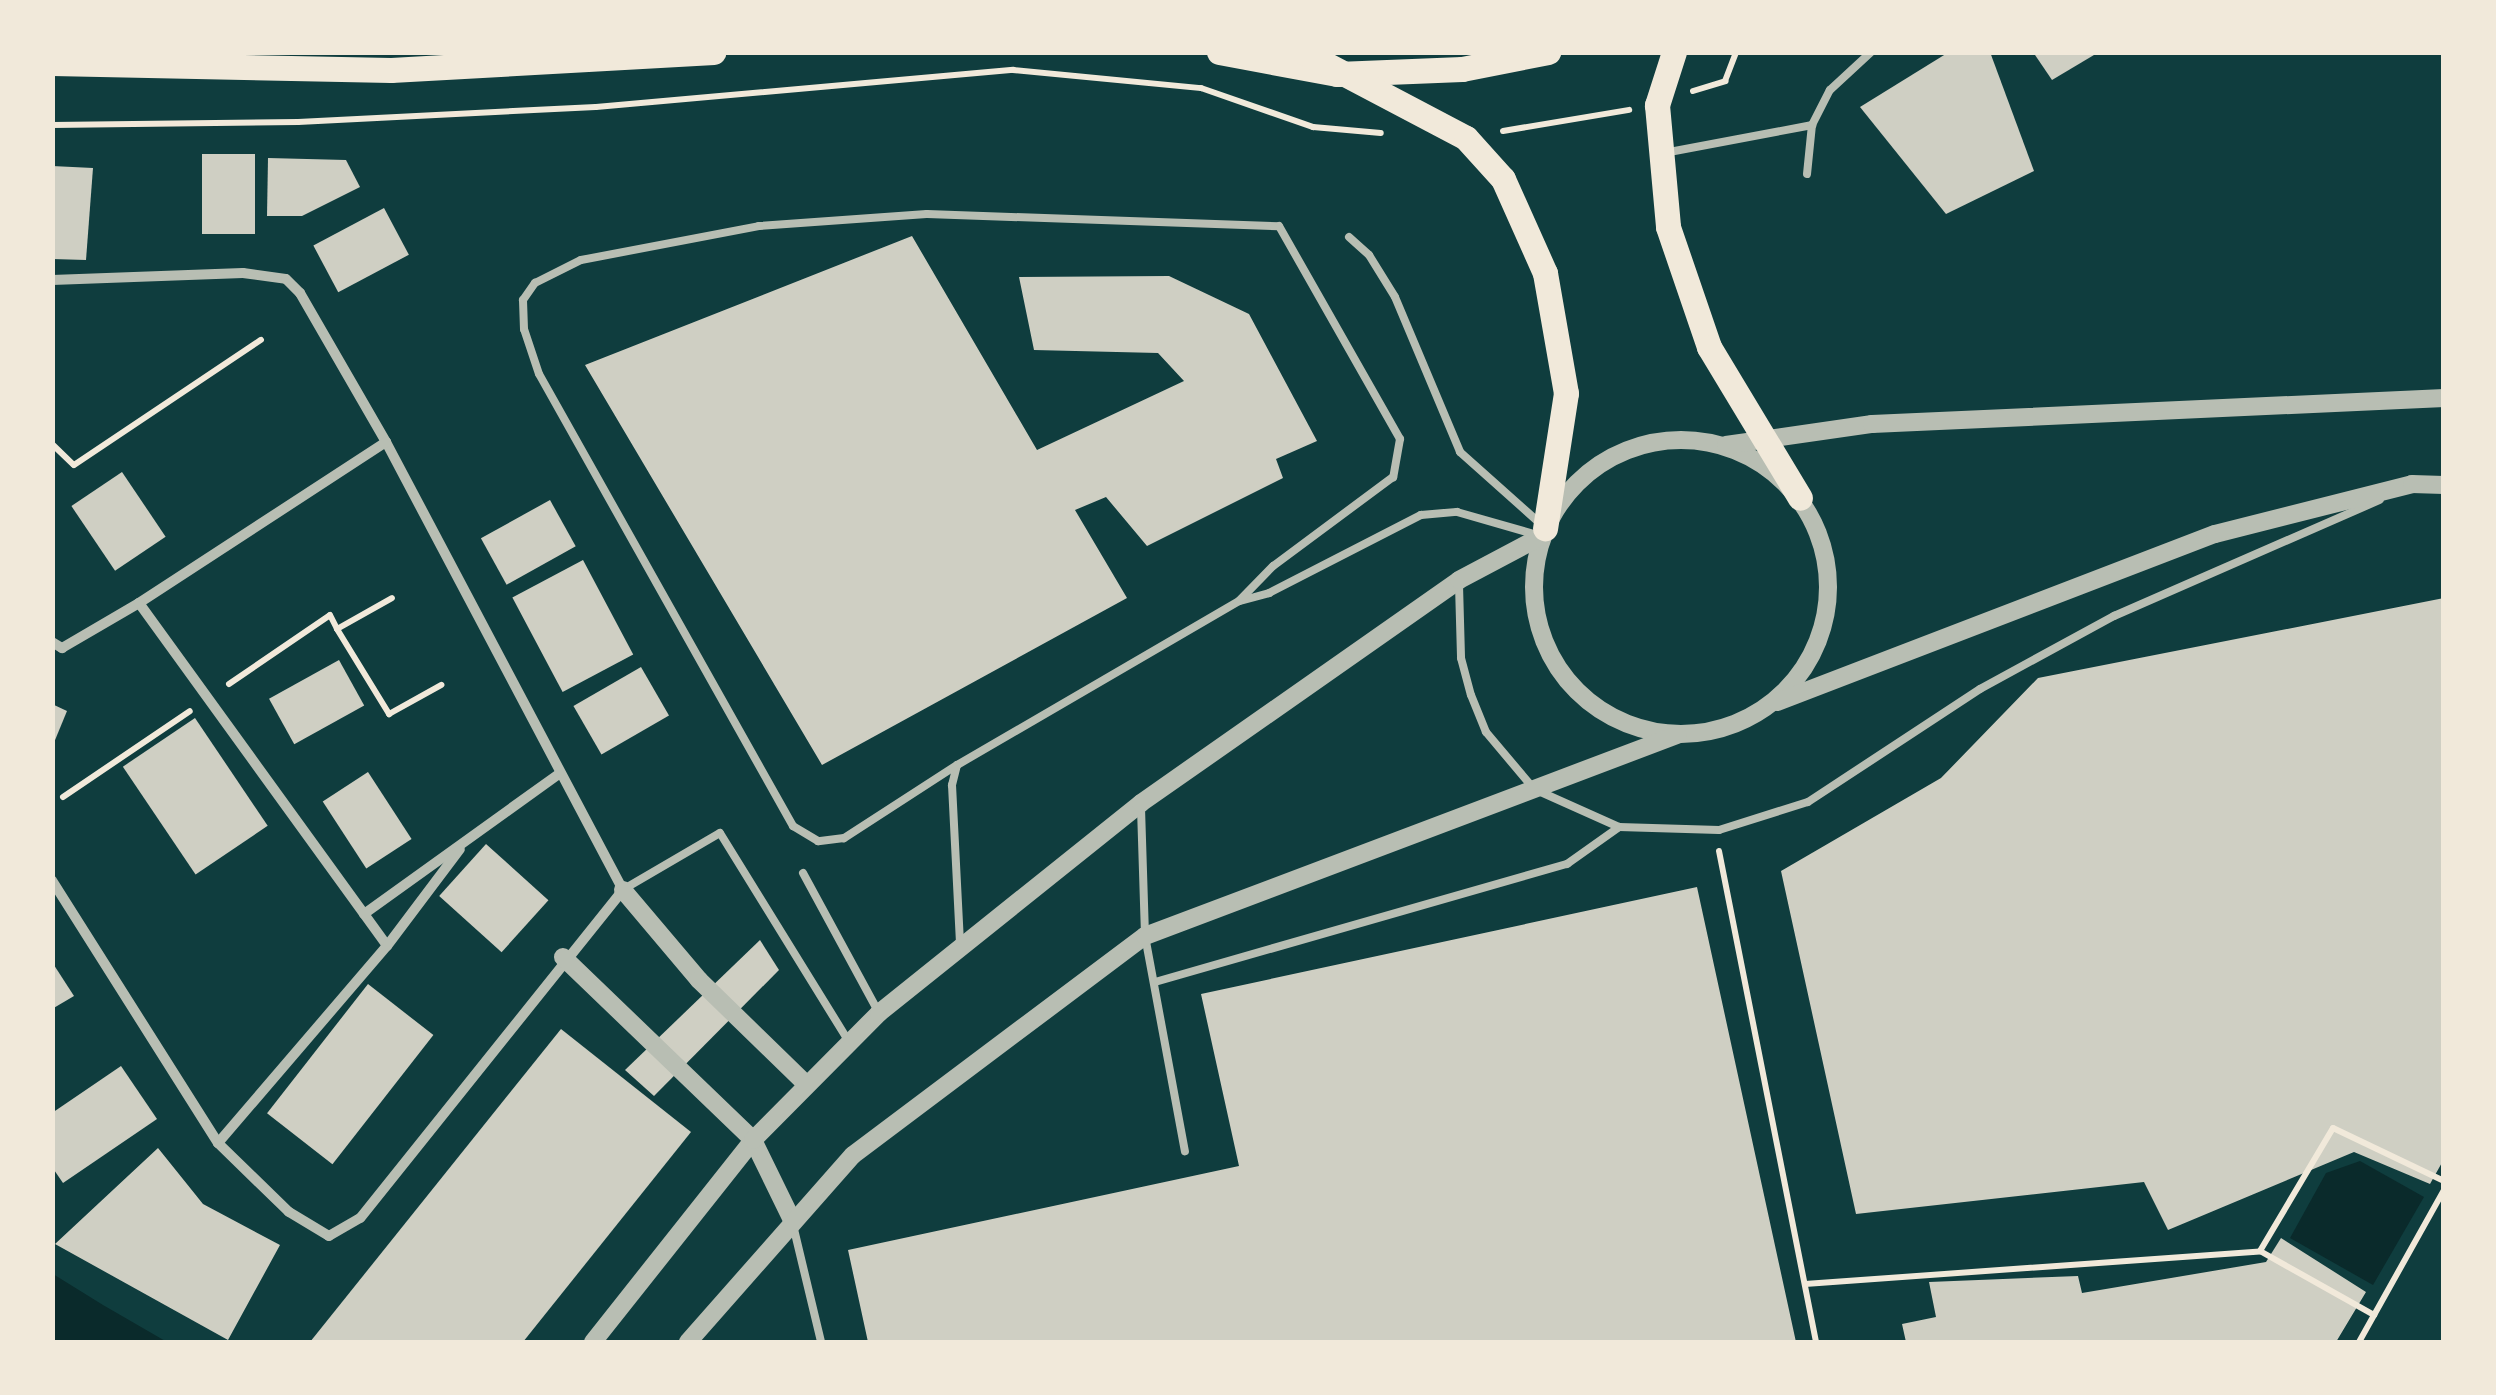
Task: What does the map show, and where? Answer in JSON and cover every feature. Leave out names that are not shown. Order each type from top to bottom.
[{"type":"main road","points":[[52,63],[392,70],[713,52]]},
{"type":"main road","points":[[1219,52],[1337,74],[1462,70],[1548,52]]},
{"type":"main road","points":[[1303,52],[1337,74],[1466,138],[1503,179],[1545,273],[1566,393],[1543,532]]},
{"type":"main road","points":[[1674,52],[1656,105],[1668,227],[1709,348],[1800,498]]},
{"type":"street","points":[[52,280],[243,273],[286,280],[386,442],[622,890],[699,980],[806,1084]]},
{"type":"street","points":[[1677,735],[1631,726],[1590,704],[1558,670],[1538,628],[1532,582],[1543,532],[1566,493],[1596,465],[1634,446],[1674,439],[1726,446],[1872,424],[2444,398]]},
{"type":"street","points":[[52,642],[62,648],[139,603],[386,442]]},
{"type":"street","points":[[1726,446],[1767,466],[1800,498],[1822,539],[1830,584],[1824,629],[1804,671],[1772,704]]},
{"type":"street","points":[[688,1342],[853,1155],[1145,936],[1677,735],[1727,728],[1772,704],[2214,534],[2412,484],[2444,485]]},
{"type":"street","points":[[593,1342],[753,1140],[879,1013],[1141,804],[1459,580],[1543,532]]},
{"type":"street","points":[[139,603],[387,946]]},
{"type":"street","points":[[364,914],[560,774]]},
{"type":"street","points":[[218,1143],[387,946],[460,849]]},
{"type":"street","points":[[52,880],[218,1143],[312,1229],[329,1236],[345,1232],[563,956],[622,890]]},
{"type":"street","points":[[563,956],[753,1140],[793,1222]]},
{"type":"lane","points":[[1807,174],[1812,126],[1830,90],[1871,52]]},
{"type":"lane","points":[[1659,154],[1812,126]]},
{"type":"lane","points":[[926,214],[1279,226],[1400,439],[1393,477],[1274,566],[1239,601],[957,765],[844,838],[818,841],[793,826],[538,374],[524,329],[524,300],[534,283],[581,260],[778,224],[926,214]]},
{"type":"lane","points":[[1349,237],[1369,255],[1395,298],[1460,452],[1543,532]]},
{"type":"lane","points":[[1459,580],[1459,640],[1471,695],[1486,732],[1534,789],[1619,827],[1716,830],[1808,802],[1980,689],[2114,616],[2412,484]]},
{"type":"lane","points":[[1239,601],[1269,593],[1421,515],[1457,512],[1543,532]]},
{"type":"lane","points":[[957,765],[952,785],[960,945]]},
{"type":"lane","points":[[1141,804],[1145,936],[1185,1151]]},
{"type":"lane","points":[[1155,982],[1567,864],[1619,827]]},
{"type":"lane","points":[[622,890],[720,832],[848,1040]]},
{"type":"lane","points":[[802,873],[879,1013]]},
{"type":"lane","points":[[793,1222],[821,1342]]},
{"type":"path","points":[[1466,138],[1656,105],[1725,81],[1736,52]]},
{"type":"path","points":[[52,124],[298,122],[557,109],[1013,70],[1201,88],[1313,128],[1394,133]]},
{"type":"path","points":[[52,444],[74,465],[261,340]]},
{"type":"path","points":[[338,629],[389,714],[441,685]]},
{"type":"path","points":[[1716,830],[1816,1342]]},
{"type":"path","points":[[2260,1251],[2332,1128],[2444,1181]]},
{"type":"path","points":[[2359,1342],[2444,1190]]},
{"type":"path","points":[[1805,1284],[2260,1251],[2374,1315]]},
{"type":"water","points":[[2360,1161],[2424,1197],[2373,1285],[2290,1238],[2326,1173]]},
{"type":"water","points":[[53,1274],[103,1305],[167,1342],[53,1342]]},
{"type":"building","points":[[1949,52],[1990,52],[2034,171],[1946,214],[1860,107]]},
{"type":"building","points":[[2033,52],[2099,52],[2052,80]]},
{"type":"building","points":[[202,154],[255,154],[255,234],[202,234]]},
{"type":"building","points":[[268,158],[346,160],[360,187],[302,216],[267,216]]},
{"type":"building","points":[[52,166],[93,168],[86,260],[52,259]]},
{"type":"building","points":[[384,208],[409,255],[338,292],[313,246]]},
{"type":"building","points":[[912,236],[1037,450],[1184,381],[1158,353],[1034,350],[1019,277],[1169,276],[1249,314],[1317,441],[1276,459],[1283,478],[1147,546],[1106,497],[1075,510],[1127,598],[822,765],[585,365]]},
{"type":"building","points":[[122,472],[166,537],[115,571],[71,506]]},
{"type":"building","points":[[550,500],[576,546],[507,585],[481,538]]},
{"type":"building","points":[[583,560],[633,654],[563,692],[512,598]]},
{"type":"building","points":[[2444,598],[2444,1159],[2430,1184],[2354,1152],[2168,1230],[2144,1182],[1856,1214],[1781,871],[1941,778],[2038,678]]},
{"type":"building","points":[[339,660],[364,705],[294,744],[269,699]]},
{"type":"building","points":[[641,667],[669,715],[601,754],[573,706]]},
{"type":"building","points":[[52,704],[67,711],[53,745],[52,745]]},
{"type":"building","points":[[195,718],[268,826],[196,874],[123,767]]},
{"type":"building","points":[[368,772],[412,839],[366,869],[323,801]]},
{"type":"building","points":[[486,844],[548,900],[502,952],[439,896]]},
{"type":"building","points":[[1697,887],[1796,1342],[868,1342],[848,1250],[1239,1166],[1201,994]]},
{"type":"building","points":[[760,940],[779,970],[654,1096],[625,1070]]},
{"type":"building","points":[[52,962],[74,996],[52,1009]]},
{"type":"building","points":[[368,984],[433,1035],[332,1164],[267,1113]]},
{"type":"building","points":[[561,1029],[691,1132],[523,1342],[310,1342]]},
{"type":"building","points":[[121,1066],[157,1119],[63,1183],[52,1167],[52,1113]]},
{"type":"building","points":[[158,1148],[203,1204],[280,1245],[228,1340],[55,1244]]},
{"type":"building","points":[[2281,1238],[2366,1292],[2336,1342],[1906,1342],[1902,1324],[1936,1317],[1929,1282],[2078,1276],[2082,1293],[2266,1262]]}]
